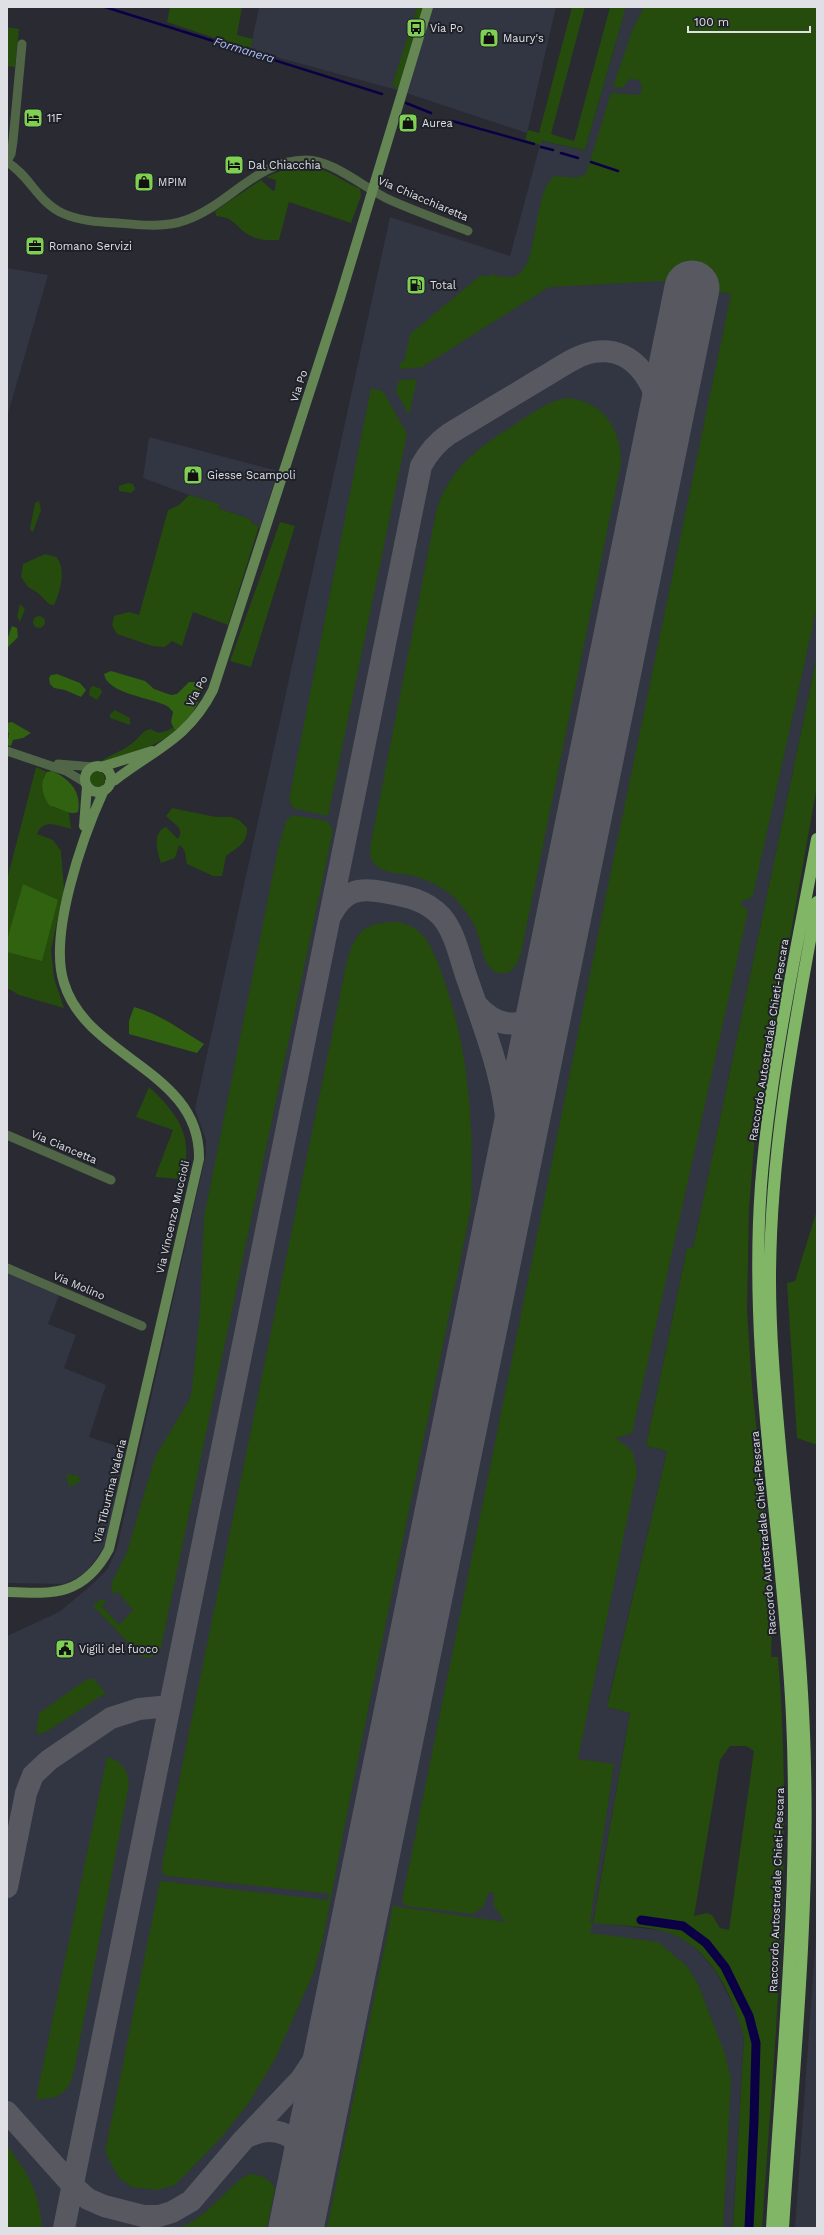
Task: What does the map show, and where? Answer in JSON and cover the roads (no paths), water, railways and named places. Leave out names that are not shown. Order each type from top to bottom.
[{"type":"highway","name":"Raccordo Autostradale Chieti-Pescara","points":[[772,2228],[793,1875],[794,1780],[787,1642],[761,1348],[758,1286],[759,1233],[761,1185],[771,1095],[817,839]]},
{"type":"highway","name":"Raccordo Autostradale Chieti-Pescara","points":[[783,2228],[805,1871],[806,1790],[804,1710],[798,1630],[772,1338],[770,1233],[773,1180],[782,1102],[817,902]]},
{"type":"street","name":"Via Po","points":[[107,786],[156,750],[170,742],[188,727],[200,713],[213,690],[340,298],[428,7]]},
{"type":"street","name":"Via Chiacchiaretta","points":[[22,44],[13,141],[11,154],[7,162],[16,169],[47,204],[63,214],[92,221],[138,225],[174,223],[195,216],[254,176],[279,164],[290,161],[307,160],[322,163],[372,190],[468,231]]},
{"type":"street","name":"Via Po","points":[[97,767],[156,750]]},
{"type":"street","points":[[7,751],[39,761],[73,775],[96,792],[107,786],[107,771],[97,767],[39,761]]},
{"type":"street","points":[[86,785],[87,772],[97,767]]},
{"type":"street","name":"Via Vincenzo Muccioli","points":[[86,785],[83,838],[59,943],[60,964],[64,984],[74,1006],[96,1032],[175,1095],[190,1117],[198,1142],[198,1159],[195,1177],[156,1344]]},
{"type":"street","name":"Via Vincenzo Muccioli","points":[[83,838],[107,786]]},
{"type":"street","name":"Via Ciancetta","points":[[7,1135],[111,1180]]},
{"type":"street","name":"Via Molino","points":[[7,1268],[142,1326]]},
{"type":"street","name":"Via Tiburtina Valeria","points":[[7,1592],[47,1593],[72,1589],[91,1576],[105,1558],[115,1531],[156,1344]]},
{"type":"waterway","name":"Formanera","points":[[105,7],[382,94]]},
{"type":"waterway","name":"Formanera","points":[[406,103],[431,113]]},
{"type":"waterway","name":"Formanera","points":[[452,121],[534,144]]},
{"type":"waterway","name":"Formanera","points":[[541,147],[553,150]]},
{"type":"waterway","name":"Formanera","points":[[561,153],[578,158]]},
{"type":"waterway","name":"Formanera","points":[[591,162],[618,171]]},
{"type":"waterway","points":[[641,1920],[683,1926],[706,1943],[725,1967],[749,2016],[756,2043],[749,2228]]},
{"type":"place","name":"Via Po","points":[[416,28]]},
{"type":"place","name":"Maury's","points":[[489,38]]},
{"type":"place","name":"11F","points":[[33,118]]},
{"type":"place","name":"Aurea","points":[[408,123]]},
{"type":"place","name":"Dal Chiacchia","points":[[234,165]]},
{"type":"place","name":"MPIM","points":[[144,182]]},
{"type":"place","name":"Romano Servizi","points":[[35,246]]},
{"type":"place","name":"Total","points":[[416,285]]},
{"type":"place","name":"Giesse Scampoli","points":[[193,475]]},
{"type":"place","name":"Vigili del fuoco","points":[[65,1649]]}]
